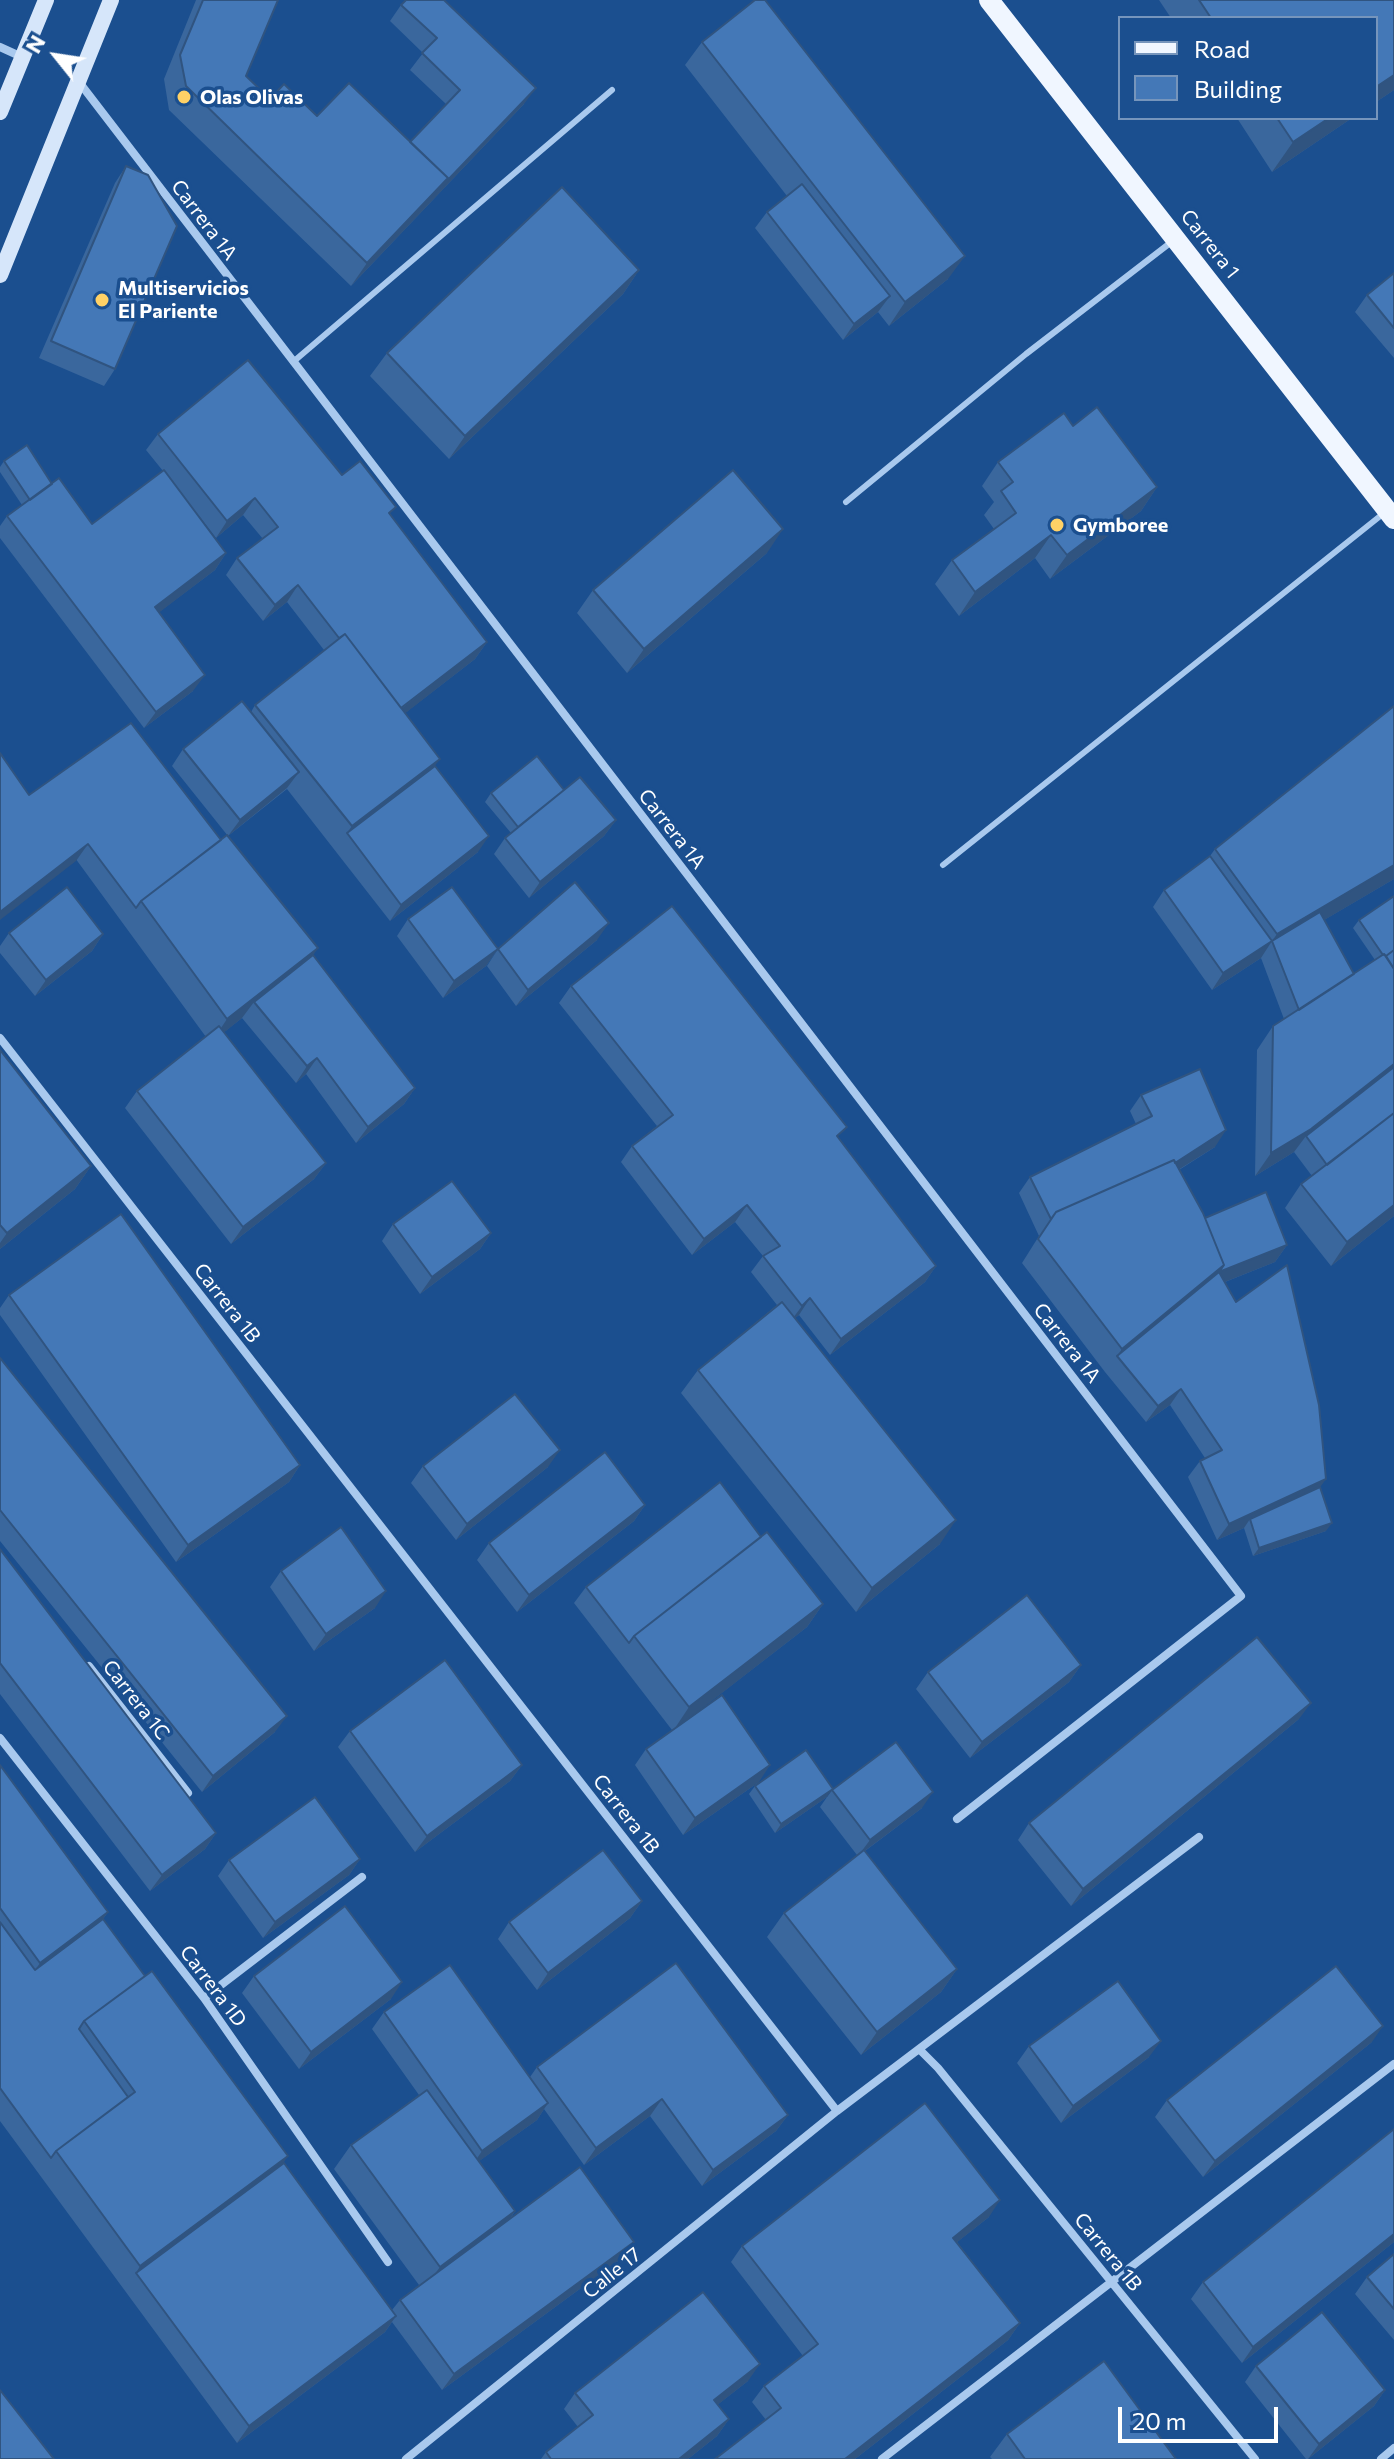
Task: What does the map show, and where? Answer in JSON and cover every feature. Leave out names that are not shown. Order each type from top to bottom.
[{"type":"main road","points":[[0,112],[46,0]]},
{"type":"main road","points":[[0,275],[111,0]]},
{"type":"main road","name":"Carrera 1","points":[[989,0],[1391,514]]},
{"type":"street","points":[[0,47],[22,57]]},
{"type":"street","name":"Carrera 1A","points":[[78,82],[1241,1596],[957,1819]]},
{"type":"street","name":"Carrera 1B","points":[[0,1038],[837,2111]]},
{"type":"street","name":"Carrera 1C","points":[[85,1661],[188,1793]]},
{"type":"street","name":"Carrera 1D","points":[[0,1738],[204,1998],[388,2262]]},
{"type":"street","points":[[837,2111],[1199,1837]]},
{"type":"street","points":[[204,1998],[362,1877]]},
{"type":"street","name":"Carrera 1B","points":[[920,2050],[938,2068],[1255,2459]]},
{"type":"street","points":[[882,2459],[1394,2064]]},
{"type":"street","name":"Calle 17","points":[[406,2459],[837,2111]]},
{"type":"street","points":[[1381,2459],[1394,2448]]},
{"type":"lane","points":[[293,362],[612,90]]},
{"type":"lane","points":[[846,502],[1026,354],[1175,239]]},
{"type":"lane","points":[[943,865],[1391,514]]},
{"type":"building","points":[[203,0],[278,0],[246,76],[270,99],[284,84],[317,116],[349,83],[448,178],[367,263],[186,86],[180,55]]},
{"type":"building","points":[[406,0],[444,0],[536,88],[443,185],[448,178],[410,142],[460,90],[422,53],[437,38],[401,5]]},
{"type":"building","points":[[755,0],[765,0],[965,256],[905,302],[702,42]]},
{"type":"building","points":[[1199,0],[1394,0],[1394,75],[1378,86],[1378,16],[1210,16]]},
{"type":"building","points":[[1278,120],[1326,120],[1293,142]]},
{"type":"building","name":"Multiservicios El Pariente","points":[[126,166],[148,175],[177,226],[115,369],[51,341]]},
{"type":"building","points":[[802,184],[890,296],[854,324],[767,212]]},
{"type":"building","points":[[562,187],[639,270],[465,436],[387,353]]},
{"type":"building","points":[[1394,273],[1394,328],[1367,295]]},
{"type":"building","points":[[248,360],[342,475],[360,461],[396,507],[389,513],[487,642],[401,708],[345,634],[339,638],[298,585],[275,605],[237,558],[278,527],[255,498],[227,521],[158,434]]},
{"type":"building","name":"Gymboree","points":[[1097,407],[1157,487],[1067,555],[1051,535],[975,592],[952,560],[1016,513],[1001,491],[1013,482],[998,462],[1064,413],[1073,426]]},
{"type":"building","points":[[27,445],[52,484],[30,500],[4,461]]},
{"type":"building","points":[[164,470],[226,553],[155,607],[205,675],[156,712],[7,516],[59,478],[92,524]]},
{"type":"building","points":[[733,470],[783,529],[644,649],[593,590]]},
{"type":"building","points":[[345,634],[440,759],[352,826],[255,705]]},
{"type":"building","points":[[242,701],[299,772],[240,820],[183,749]]},
{"type":"building","points":[[1394,706],[1394,865],[1277,934],[1215,849]]},
{"type":"building","points":[[131,723],[221,840],[136,908],[88,844],[0,912],[0,753],[29,795]]},
{"type":"building","points":[[537,756],[564,790],[518,827],[491,793]]},
{"type":"building","points":[[435,766],[489,836],[401,905],[347,833]]},
{"type":"building","points":[[580,777],[616,820],[540,882],[505,838]]},
{"type":"building","points":[[227,835],[318,948],[227,1019],[141,901]]},
{"type":"building","points":[[1210,856],[1272,941],[1223,973],[1164,890]]},
{"type":"building","points":[[575,882],[609,923],[528,990],[498,949]]},
{"type":"building","points":[[67,887],[103,934],[46,980],[9,933]]},
{"type":"building","points":[[452,887],[498,949],[454,981],[408,919]]},
{"type":"building","points":[[1394,896],[1394,950],[1386,956],[1359,920]]},
{"type":"building","points":[[672,906],[847,1127],[837,1136],[936,1266],[841,1339],[810,1298],[802,1306],[763,1256],[780,1246],[747,1205],[704,1239],[632,1146],[673,1115],[571,986]]},
{"type":"building","points":[[1320,912],[1354,974],[1299,1010],[1272,941]]},
{"type":"building","points":[[1394,950],[1394,969],[1386,956]]},
{"type":"building","points":[[1384,954],[1394,969],[1394,1064],[1311,1129],[1271,1153],[1273,1026]]},
{"type":"building","points":[[313,955],[415,1088],[368,1127],[317,1058],[307,1066],[254,1002]]},
{"type":"building","points":[[219,1026],[326,1163],[243,1227],[137,1091]]},
{"type":"building","points":[[0,1050],[91,1166],[7,1233],[0,1225]]},
{"type":"building","points":[[1394,1067],[1394,1113],[1327,1165],[1306,1136]]},
{"type":"building","points":[[1200,1069],[1226,1130],[1175,1163],[1174,1160],[1056,1212],[1051,1219],[1030,1177],[1152,1116],[1141,1095]]},
{"type":"building","points":[[1394,1113],[1394,1205],[1347,1242],[1301,1184]]},
{"type":"building","points":[[1174,1160],[1203,1213],[1224,1265],[1122,1349],[1038,1239],[1056,1212]]},
{"type":"building","points":[[452,1181],[491,1233],[432,1277],[393,1224]]},
{"type":"building","points":[[1266,1192],[1287,1245],[1219,1272],[1224,1265],[1205,1218]]},
{"type":"building","points":[[121,1214],[300,1465],[188,1545],[9,1295]]},
{"type":"building","points":[[1287,1265],[1319,1405],[1326,1479],[1229,1524],[1200,1461],[1222,1450],[1181,1389],[1158,1406],[1117,1356],[1219,1272],[1236,1302]]},
{"type":"building","points":[[782,1302],[956,1520],[872,1588],[698,1370]]},
{"type":"building","points":[[0,1358],[287,1716],[213,1776],[0,1510]]},
{"type":"building","points":[[515,1394],[560,1450],[467,1524],[423,1466]]},
{"type":"building","points":[[605,1452],[645,1505],[529,1595],[489,1543]]},
{"type":"building","points":[[720,1482],[761,1537],[629,1643],[586,1587]]},
{"type":"building","points":[[1320,1487],[1332,1523],[1259,1548],[1250,1519]]},
{"type":"building","points":[[341,1527],[386,1591],[326,1634],[281,1571]]},
{"type":"building","points":[[767,1532],[823,1604],[689,1707],[634,1636]]},
{"type":"building","points":[[0,1549],[216,1833],[162,1875],[0,1663]]},
{"type":"building","points":[[1027,1595],[1081,1665],[982,1742],[928,1672]]},
{"type":"building","points":[[1257,1637],[1311,1703],[1083,1889],[1029,1823]]},
{"type":"building","points":[[445,1660],[522,1765],[427,1836],[350,1731]]},
{"type":"building","points":[[722,1695],[770,1765],[695,1818],[646,1749]]},
{"type":"building","points":[[896,1742],[933,1792],[870,1840],[832,1790]]},
{"type":"building","points":[[806,1750],[833,1789],[781,1824],[755,1786]]},
{"type":"building","points":[[0,1765],[108,1912],[40,1963],[0,1908]]},
{"type":"building","points":[[315,1797],[360,1859],[275,1922],[229,1860]]},
{"type":"building","points":[[603,1850],[642,1901],[548,1973],[509,1922]]},
{"type":"building","points":[[864,1850],[957,1969],[877,2032],[784,1913]]},
{"type":"building","points":[[345,1906],[402,1982],[311,2052],[254,1976]]},
{"type":"building","points":[[103,1919],[145,1976],[84,2021],[79,2029],[128,2097],[51,2158],[0,2088],[0,1922],[35,1970]]},
{"type":"building","points":[[676,1963],[788,2115],[713,2170],[662,2099],[596,2148],[537,2067]]},
{"type":"building","points":[[450,1965],[548,2103],[482,2151],[384,2012]]},
{"type":"building","points":[[1336,1966],[1383,2026],[1215,2161],[1167,2100]]},
{"type":"building","points":[[152,1971],[288,2156],[140,2266],[56,2151],[135,2092],[84,2021]]},
{"type":"building","points":[[1118,1981],[1161,2041],[1073,2106],[1029,2046]]},
{"type":"building","points":[[427,2090],[515,2211],[440,2267],[351,2145]]},
{"type":"building","points":[[925,2103],[1000,2200],[953,2238],[1020,2323],[845,2459],[715,2459],[781,2408],[764,2386],[818,2344],[742,2246]]},
{"type":"building","points":[[1394,2129],[1394,2234],[1253,2347],[1203,2282]]},
{"type":"building","points":[[284,2163],[396,2316],[249,2426],[136,2273]]},
{"type":"building","points":[[580,2167],[634,2242],[454,2374],[400,2300]]},
{"type":"building","points":[[1394,2254],[1394,2309],[1367,2277]]},
{"type":"building","points":[[703,2292],[760,2364],[714,2400],[729,2419],[679,2459],[551,2459],[546,2452],[593,2415],[575,2393]]},
{"type":"building","points":[[1322,2312],[1385,2390],[1319,2444],[1256,2366]]},
{"type":"building","points":[[1104,2361],[1176,2459],[1025,2459],[1007,2434]]},
{"type":"building","points":[[0,2390],[54,2459],[0,2459]]},
{"type":"place","name":"Olas Olivas","points":[[184,97]]},
{"type":"place","name":"Multiservicios El Pariente","points":[[102,300]]},
{"type":"place","name":"Gymboree","points":[[1057,525]]}]
